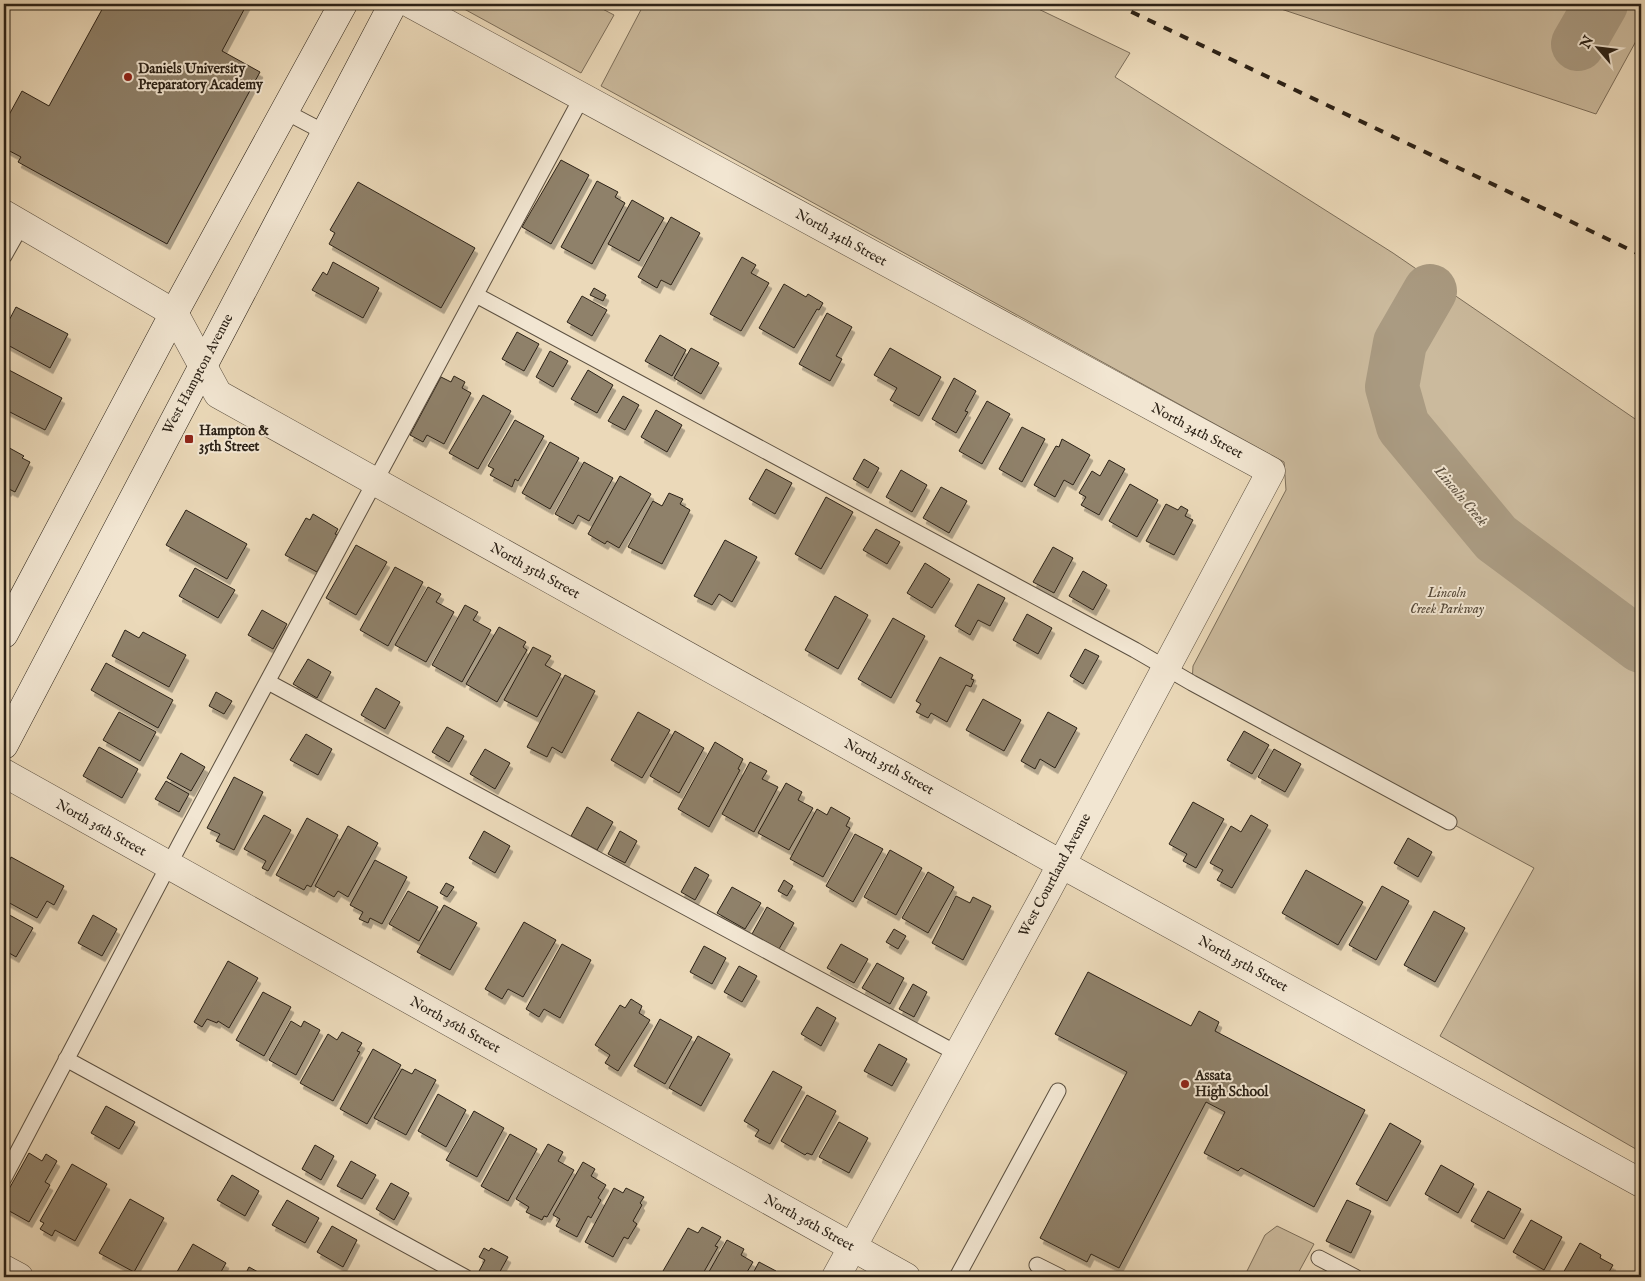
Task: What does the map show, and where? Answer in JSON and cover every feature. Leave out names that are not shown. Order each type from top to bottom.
[{"type":"street","points":[[4,634],[174,313],[343,4]]},
{"type":"street","name":"West Hampton Avenue","points":[[4,745],[324,132],[393,4]]},
{"type":"street","name":"North 34th Street","points":[[411,4],[1271,471]]},
{"type":"street","points":[[13,219],[174,313]]},
{"type":"street","name":"North 35th Street","points":[[174,313],[218,394],[1061,864],[1641,1183]]},
{"type":"street","name":"West Courtland Avenue","points":[[836,1277],[1061,864],[1271,471]]},
{"type":"street","name":"North 36th Street","points":[[4,773],[906,1277]]},
{"type":"street","points":[[4,1269],[19,1277]]},
{"type":"lane","points":[[4,1178],[169,865],[582,97]]},
{"type":"lane","points":[[284,111],[324,132]]},
{"type":"lane","points":[[4,256],[13,219]]},
{"type":"lane","points":[[476,294],[1166,666],[1192,683],[1449,822]]},
{"type":"lane","points":[[268,682],[958,1054]]},
{"type":"lane","points":[[66,1059],[465,1277]]},
{"type":"lane","points":[[958,1277],[1058,1091]]},
{"type":"lane","points":[[1319,1258],[1355,1277]]},
{"type":"lane","points":[[1038,1265],[1061,1277]]},
{"type":"green space","points":[[455,4],[593,4],[614,15],[581,73]]},
{"type":"green space","name":"Lincoln Creek Parkway","points":[[644,4],[1028,4],[1130,53],[1115,77],[1393,253],[1641,423],[1641,1152],[1440,1036],[1534,868],[1192,683],[1193,666],[1286,490],[1284,462],[601,86]]},
{"type":"green space","points":[[1266,4],[1641,4],[1641,32],[1596,114]]},
{"type":"green space","points":[[1277,1226],[1314,1244],[1296,1277],[1244,1277],[1265,1235]]},
{"type":"building","name":"Daniels University Preparatory Academy","points":[[105,4],[247,4],[222,51],[260,72],[167,244],[18,162],[21,157],[4,148],[4,124],[22,91],[49,106]]},
{"type":"building","points":[[561,160],[589,175],[551,244],[522,227]]},
{"type":"building","points":[[597,181],[618,192],[615,197],[625,203],[592,264],[561,247]]},
{"type":"building","points":[[358,182],[475,248],[441,308],[329,244],[335,233],[330,230]]},
{"type":"building","points":[[632,200],[664,218],[639,261],[608,244]]},
{"type":"building","points":[[671,217],[700,233],[671,285],[661,280],[657,288],[638,277]]},
{"type":"building","points":[[742,257],[756,265],[751,273],[769,283],[741,331],[710,314]]},
{"type":"building","points":[[333,262],[379,288],[363,318],[312,290],[323,272],[327,275]]},
{"type":"building","points":[[784,284],[806,297],[808,294],[823,303],[819,310],[817,309],[794,348],[759,328]]},
{"type":"building","points":[[594,288],[606,295],[603,301],[590,295]]},
{"type":"building","points":[[582,296],[607,310],[592,336],[567,322]]},
{"type":"building","points":[[16,307],[68,334],[50,368],[4,343],[4,330]]},
{"type":"building","points":[[827,313],[852,327],[836,356],[842,359],[830,381],[799,364]]},
{"type":"building","points":[[517,332],[539,344],[524,371],[502,359]]},
{"type":"building","points":[[660,335],[686,350],[672,376],[645,361]]},
{"type":"building","points":[[691,348],[719,363],[701,394],[674,378]]},
{"type":"building","points":[[890,348],[941,377],[919,416],[890,400],[897,388],[874,375]]},
{"type":"building","points":[[550,351],[568,361],[553,387],[536,377]]},
{"type":"building","points":[[9,370],[62,398],[45,430],[4,409],[4,380]]},
{"type":"building","points":[[588,370],[613,385],[597,413],[571,399]]},
{"type":"building","points":[[454,376],[465,382],[462,388],[471,393],[444,444],[427,435],[423,442],[410,435],[441,377],[451,382]]},
{"type":"building","points":[[954,378],[976,391],[965,411],[968,412],[956,433],[932,419]]},
{"type":"building","points":[[483,395],[511,411],[478,469],[449,453]]},
{"type":"building","points":[[623,396],[639,405],[625,430],[608,421]]},
{"type":"building","points":[[987,401],[1010,414],[982,464],[959,451]]},
{"type":"building","points":[[656,410],[682,425],[667,452],[641,437]]},
{"type":"building","points":[[515,420],[544,436],[518,481],[515,479],[512,487],[490,475],[494,469],[488,466]]},
{"type":"building","points":[[1022,427],[1045,439],[1022,482],[999,469]]},
{"type":"building","points":[[1062,439],[1090,455],[1073,485],[1064,480],[1055,497],[1034,485],[1056,446],[1059,447]]},
{"type":"building","points":[[550,442],[579,458],[550,509],[522,493]]},
{"type":"building","points":[[4,445],[24,456],[22,458],[30,462],[15,492],[4,489]]},
{"type":"building","points":[[864,459],[879,468],[868,488],[853,479]]},
{"type":"building","points":[[1109,460],[1125,469],[1099,515],[1081,505],[1086,497],[1079,493],[1092,471],[1100,476]]},
{"type":"building","points":[[584,462],[613,478],[589,521],[578,515],[573,524],[555,514]]},
{"type":"building","points":[[766,469],[792,483],[775,514],[749,499]]},
{"type":"building","points":[[901,470],[927,485],[912,512],[886,497]]},
{"type":"building","points":[[620,476],[651,494],[619,548],[607,541],[605,544],[588,534]]},
{"type":"building","points":[[1130,484],[1158,500],[1137,537],[1109,521]]},
{"type":"building","points":[[941,487],[967,501],[949,533],[923,518]]},
{"type":"building","points":[[669,493],[683,499],[680,504],[690,510],[662,564],[628,547],[653,501],[662,506]]},
{"type":"building","points":[[826,497],[853,512],[821,569],[795,554]]},
{"type":"building","points":[[1166,504],[1178,510],[1181,506],[1188,510],[1185,516],[1193,520],[1174,555],[1146,541]]},
{"type":"building","points":[[186,510],[247,544],[227,579],[166,545]]},
{"type":"building","points":[[313,514],[338,529],[335,534],[337,535],[317,572],[285,555],[306,518],[310,520]]},
{"type":"building","points":[[876,529],[900,542],[887,564],[863,550]]},
{"type":"building","points":[[725,540],[757,557],[732,602],[719,594],[712,605],[694,596]]},
{"type":"building","points":[[356,545],[387,562],[356,615],[326,598]]},
{"type":"building","points":[[1053,547],[1073,558],[1054,593],[1033,582]]},
{"type":"building","points":[[925,563],[950,579],[932,608],[907,593]]},
{"type":"building","points":[[395,567],[423,582],[388,646],[360,630]]},
{"type":"building","points":[[195,568],[235,590],[218,618],[179,596]]},
{"type":"building","points":[[1083,571],[1107,585],[1093,610],[1069,596]]},
{"type":"building","points":[[978,584],[1005,598],[990,626],[978,620],[970,635],[955,626]]},
{"type":"building","points":[[428,587],[441,594],[436,602],[454,612],[426,662],[395,645]]},
{"type":"building","points":[[835,596],[868,615],[838,669],[805,650]]},
{"type":"building","points":[[465,605],[478,612],[473,620],[491,630],[462,682],[432,665]]},
{"type":"building","points":[[262,610],[287,624],[273,649],[248,635]]},
{"type":"building","points":[[1027,614],[1052,628],[1038,654],[1013,640]]},
{"type":"building","points":[[893,618],[925,636],[891,698],[858,679]]},
{"type":"building","points":[[499,627],[526,642],[523,647],[527,650],[497,702],[466,684]]},
{"type":"building","points":[[125,630],[139,638],[143,632],[186,655],[169,687],[112,656]]},
{"type":"building","points":[[533,647],[551,656],[545,665],[561,674],[537,717],[504,700]]},
{"type":"building","points":[[1085,649],[1099,656],[1083,684],[1070,676]]},
{"type":"building","points":[[940,657],[973,675],[971,679],[974,680],[971,687],[966,685],[947,722],[931,713],[928,718],[916,712],[921,704],[916,701]]},
{"type":"building","points":[[308,659],[331,672],[317,698],[293,684]]},
{"type":"building","points":[[106,663],[173,700],[158,728],[91,690]]},
{"type":"building","points":[[565,675],[595,691],[562,753],[552,747],[547,757],[527,747]]},
{"type":"building","points":[[376,688],[400,702],[385,729],[361,715]]},
{"type":"building","points":[[216,692],[232,701],[224,714],[209,706]]},
{"type":"building","points":[[983,699],[1021,720],[1004,751],[966,730]]},
{"type":"building","points":[[119,712],[156,732],[140,761],[103,740]]},
{"type":"building","points":[[638,712],[670,730],[642,778],[611,760]]},
{"type":"building","points":[[1048,712],[1077,728],[1055,768],[1040,759],[1035,769],[1021,761]]},
{"type":"building","points":[[447,727],[464,736],[449,762],[432,752]]},
{"type":"building","points":[[675,731],[704,748],[679,793],[650,776]]},
{"type":"building","points":[[1244,731],[1269,745],[1252,774],[1227,760]]},
{"type":"building","points":[[306,734],[332,749],[318,775],[290,760]]},
{"type":"building","points":[[715,742],[743,759],[738,769],[740,770],[709,827],[678,809]]},
{"type":"building","points":[[99,747],[138,769],[122,798],[83,776]]},
{"type":"building","points":[[485,749],[510,763],[495,789],[470,774]]},
{"type":"building","points":[[1274,749],[1301,764],[1285,792],[1258,777]]},
{"type":"building","points":[[181,753],[205,767],[191,791],[167,778]]},
{"type":"building","points":[[750,762],[767,771],[762,779],[778,787],[754,832],[722,814]]},
{"type":"building","points":[[234,777],[263,792],[234,850],[216,841],[220,834],[207,828]]},
{"type":"building","points":[[166,781],[189,794],[179,812],[155,799]]},
{"type":"building","points":[[786,783],[802,792],[798,800],[813,808],[789,850],[758,833]]},
{"type":"building","points":[[1193,802],[1224,819],[1196,868],[1183,861],[1187,854],[1169,844]]},
{"type":"building","points":[[587,807],[613,822],[597,850],[571,836]]},
{"type":"building","points":[[831,807],[850,818],[846,826],[850,828],[823,877],[790,859],[817,809],[827,815]]},
{"type":"building","points":[[264,815],[291,830],[268,871],[262,868],[266,861],[244,849]]},
{"type":"building","points":[[1251,815],[1268,825],[1232,888],[1217,880],[1223,870],[1210,863],[1231,826],[1241,832]]},
{"type":"building","points":[[307,818],[338,835],[311,887],[307,885],[304,890],[276,875]]},
{"type":"building","points":[[348,826],[378,843],[348,897],[338,891],[334,897],[315,886]]},
{"type":"building","points":[[484,831],[510,846],[495,873],[469,858]]},
{"type":"building","points":[[620,831],[637,841],[625,863],[608,854]]},
{"type":"building","points":[[855,834],[883,849],[853,902],[826,886]]},
{"type":"building","points":[[1408,838],[1432,852],[1418,877],[1394,863]]},
{"type":"building","points":[[890,850],[922,868],[896,915],[864,897]]},
{"type":"building","points":[[11,857],[64,886],[54,905],[47,901],[37,918],[4,900],[4,859],[9,862]]},
{"type":"building","points":[[375,860],[407,877],[382,924],[370,918],[368,923],[359,919],[363,912],[350,905]]},
{"type":"building","points":[[695,867],[709,875],[695,900],[681,892]]},
{"type":"building","points":[[1306,870],[1363,902],[1338,945],[1282,913]]},
{"type":"building","points":[[928,872],[954,887],[928,933],[902,918]]},
{"type":"building","points":[[784,880],[793,886],[787,896],[778,891]]},
{"type":"building","points":[[446,883],[454,887],[447,897],[440,893]]},
{"type":"building","points":[[1382,886],[1409,901],[1376,960],[1349,945]]},
{"type":"building","points":[[732,887],[761,903],[745,929],[717,913]]},
{"type":"building","points":[[408,891],[438,907],[419,941],[389,924]]},
{"type":"building","points":[[956,896],[970,903],[973,897],[991,906],[963,960],[932,943]]},
{"type":"building","points":[[444,905],[477,923],[450,970],[417,952]]},
{"type":"building","points":[[767,907],[794,923],[779,949],[752,934]]},
{"type":"building","points":[[1434,911],[1465,928],[1435,982],[1404,965]]},
{"type":"building","points":[[4,912],[33,928],[16,957],[4,950]]},
{"type":"building","points":[[93,915],[117,929],[102,956],[78,943]]},
{"type":"building","points":[[524,922],[556,940],[523,997],[508,989],[502,999],[485,989]]},
{"type":"building","points":[[894,929],[906,936],[898,949],[886,942]]},
{"type":"building","points":[[562,944],[591,960],[560,1018],[544,1009],[539,1017],[526,1009]]},
{"type":"building","points":[[841,944],[868,959],[854,983],[827,968]]},
{"type":"building","points":[[704,946],[726,958],[712,984],[690,972]]},
{"type":"building","points":[[228,961],[258,978],[229,1028],[218,1021],[217,1023],[207,1019],[202,1027],[194,1022]]},
{"type":"building","points":[[877,963],[904,978],[890,1004],[862,988]]},
{"type":"building","points":[[739,966],[757,976],[742,1002],[724,992]]},
{"type":"building","points":[[1088,972],[1191,1026],[1199,1011],[1219,1022],[1215,1031],[1365,1110],[1314,1207],[1241,1168],[1238,1171],[1204,1153],[1225,1112],[1206,1102],[1119,1268],[1091,1254],[1087,1262],[1040,1238],[1127,1072],[1055,1034]]},
{"type":"building","points":[[913,984],[927,992],[914,1017],[899,1009]]},
{"type":"building","points":[[263,992],[291,1007],[264,1056],[236,1040]]},
{"type":"building","points":[[631,999],[642,1006],[639,1013],[650,1020],[618,1071],[605,1063],[610,1055],[595,1045],[620,1005],[625,1008]]},
{"type":"building","points":[[817,1007],[836,1018],[821,1046],[801,1034]]},
{"type":"building","points":[[660,1019],[692,1037],[665,1084],[634,1066]]},
{"type":"building","points":[[291,1021],[301,1027],[304,1021],[320,1030],[296,1075],[269,1060]]},
{"type":"building","points":[[342,1032],[362,1043],[357,1051],[360,1052],[333,1101],[300,1083],[328,1034],[337,1040]]},
{"type":"building","points":[[698,1036],[730,1054],[701,1106],[669,1088]]},
{"type":"building","points":[[879,1044],[907,1059],[892,1086],[864,1071]]},
{"type":"building","points":[[373,1049],[401,1065],[367,1124],[340,1109]]},
{"type":"building","points":[[402,1069],[412,1074],[415,1069],[436,1080],[406,1135],[374,1118]]},
{"type":"building","points":[[773,1071],[802,1087],[770,1144],[755,1136],[759,1130],[744,1121]]},
{"type":"building","points":[[438,1094],[466,1110],[446,1147],[418,1131]]},
{"type":"building","points":[[807,1095],[836,1111],[812,1155],[807,1153],[805,1155],[781,1141]]},
{"type":"building","points":[[106,1106],[135,1122],[119,1149],[91,1133]]},
{"type":"building","points":[[474,1111],[504,1128],[477,1177],[446,1160]]},
{"type":"building","points":[[839,1122],[868,1138],[849,1173],[819,1157]]},
{"type":"building","points":[[1390,1123],[1421,1141],[1387,1201],[1356,1184]]},
{"type":"building","points":[[510,1134],[537,1149],[508,1201],[481,1186]]},
{"type":"building","points":[[548,1144],[563,1152],[558,1161],[574,1170],[547,1217],[544,1216],[542,1220],[526,1212],[529,1207],[516,1199]]},
{"type":"building","points":[[315,1145],[334,1156],[321,1180],[302,1169]]},
{"type":"building","points":[[29,1153],[42,1161],[46,1154],[57,1161],[45,1182],[50,1185],[29,1222],[4,1208],[4,1198]]},
{"type":"building","points":[[351,1161],[376,1175],[362,1199],[337,1186]]},
{"type":"building","points":[[583,1162],[595,1169],[591,1176],[606,1185],[598,1198],[601,1200],[591,1218],[588,1216],[577,1237],[556,1226],[560,1219],[553,1215]]},
{"type":"building","points":[[72,1164],[107,1184],[75,1241],[55,1230],[52,1236],[40,1229],[44,1223],[40,1221]]},
{"type":"building","points":[[1441,1165],[1474,1184],[1458,1213],[1425,1194]]},
{"type":"building","points":[[232,1175],[259,1191],[245,1216],[217,1200]]},
{"type":"building","points":[[391,1183],[409,1193],[394,1220],[376,1209]]},
{"type":"building","points":[[614,1188],[623,1193],[626,1188],[644,1197],[640,1203],[642,1205],[633,1221],[637,1224],[628,1239],[624,1237],[613,1257],[585,1242]]},
{"type":"building","points":[[1488,1191],[1521,1209],[1504,1239],[1471,1221]]},
{"type":"building","points":[[130,1199],[164,1218],[134,1272],[99,1253]]},
{"type":"building","points":[[287,1200],[319,1218],[305,1243],[272,1225]]},
{"type":"building","points":[[1347,1200],[1371,1211],[1351,1253],[1326,1241]]},
{"type":"building","points":[[1531,1220],[1562,1237],[1544,1270],[1513,1252]]},
{"type":"building","points":[[332,1226],[357,1240],[343,1267],[317,1252]]},
{"type":"building","points":[[702,1227],[721,1237],[715,1246],[718,1247],[701,1277],[675,1277],[663,1271],[688,1228],[698,1233]]},
{"type":"building","points":[[727,1240],[744,1249],[741,1255],[753,1262],[744,1277],[706,1277]]},
{"type":"building","points":[[1580,1243],[1601,1255],[1600,1258],[1613,1265],[1606,1277],[1566,1277],[1562,1275]]},
{"type":"building","points":[[193,1244],[226,1263],[218,1277],[174,1277]]},
{"type":"building","points":[[484,1248],[489,1251],[491,1248],[508,1257],[497,1277],[485,1277],[478,1273],[485,1260],[479,1257]]},
{"type":"building","points":[[759,1262],[776,1271],[773,1277],[751,1277]]},
{"type":"building","points":[[1639,1266],[1641,1268],[1641,1277],[1633,1277]]},
{"type":"building","points":[[249,1267],[267,1277],[244,1277]]},
{"type":"waterway","name":"Lincoln Creek","points":[[1578,44],[1601,4]]},
{"type":"waterway","name":"Lincoln Creek","points":[[1430,291],[1400,343],[1392,387],[1403,426],[1496,538],[1641,646]]},
{"type":"railway","points":[[1115,4],[1641,255]]},
{"type":"place","name":"Daniels University Preparatory Academy","points":[[128,77]]},
{"type":"place","name":"Hampton & 35th Street","points":[[189,439]]},
{"type":"place","name":"Assata High School","points":[[1185,1084]]}]
